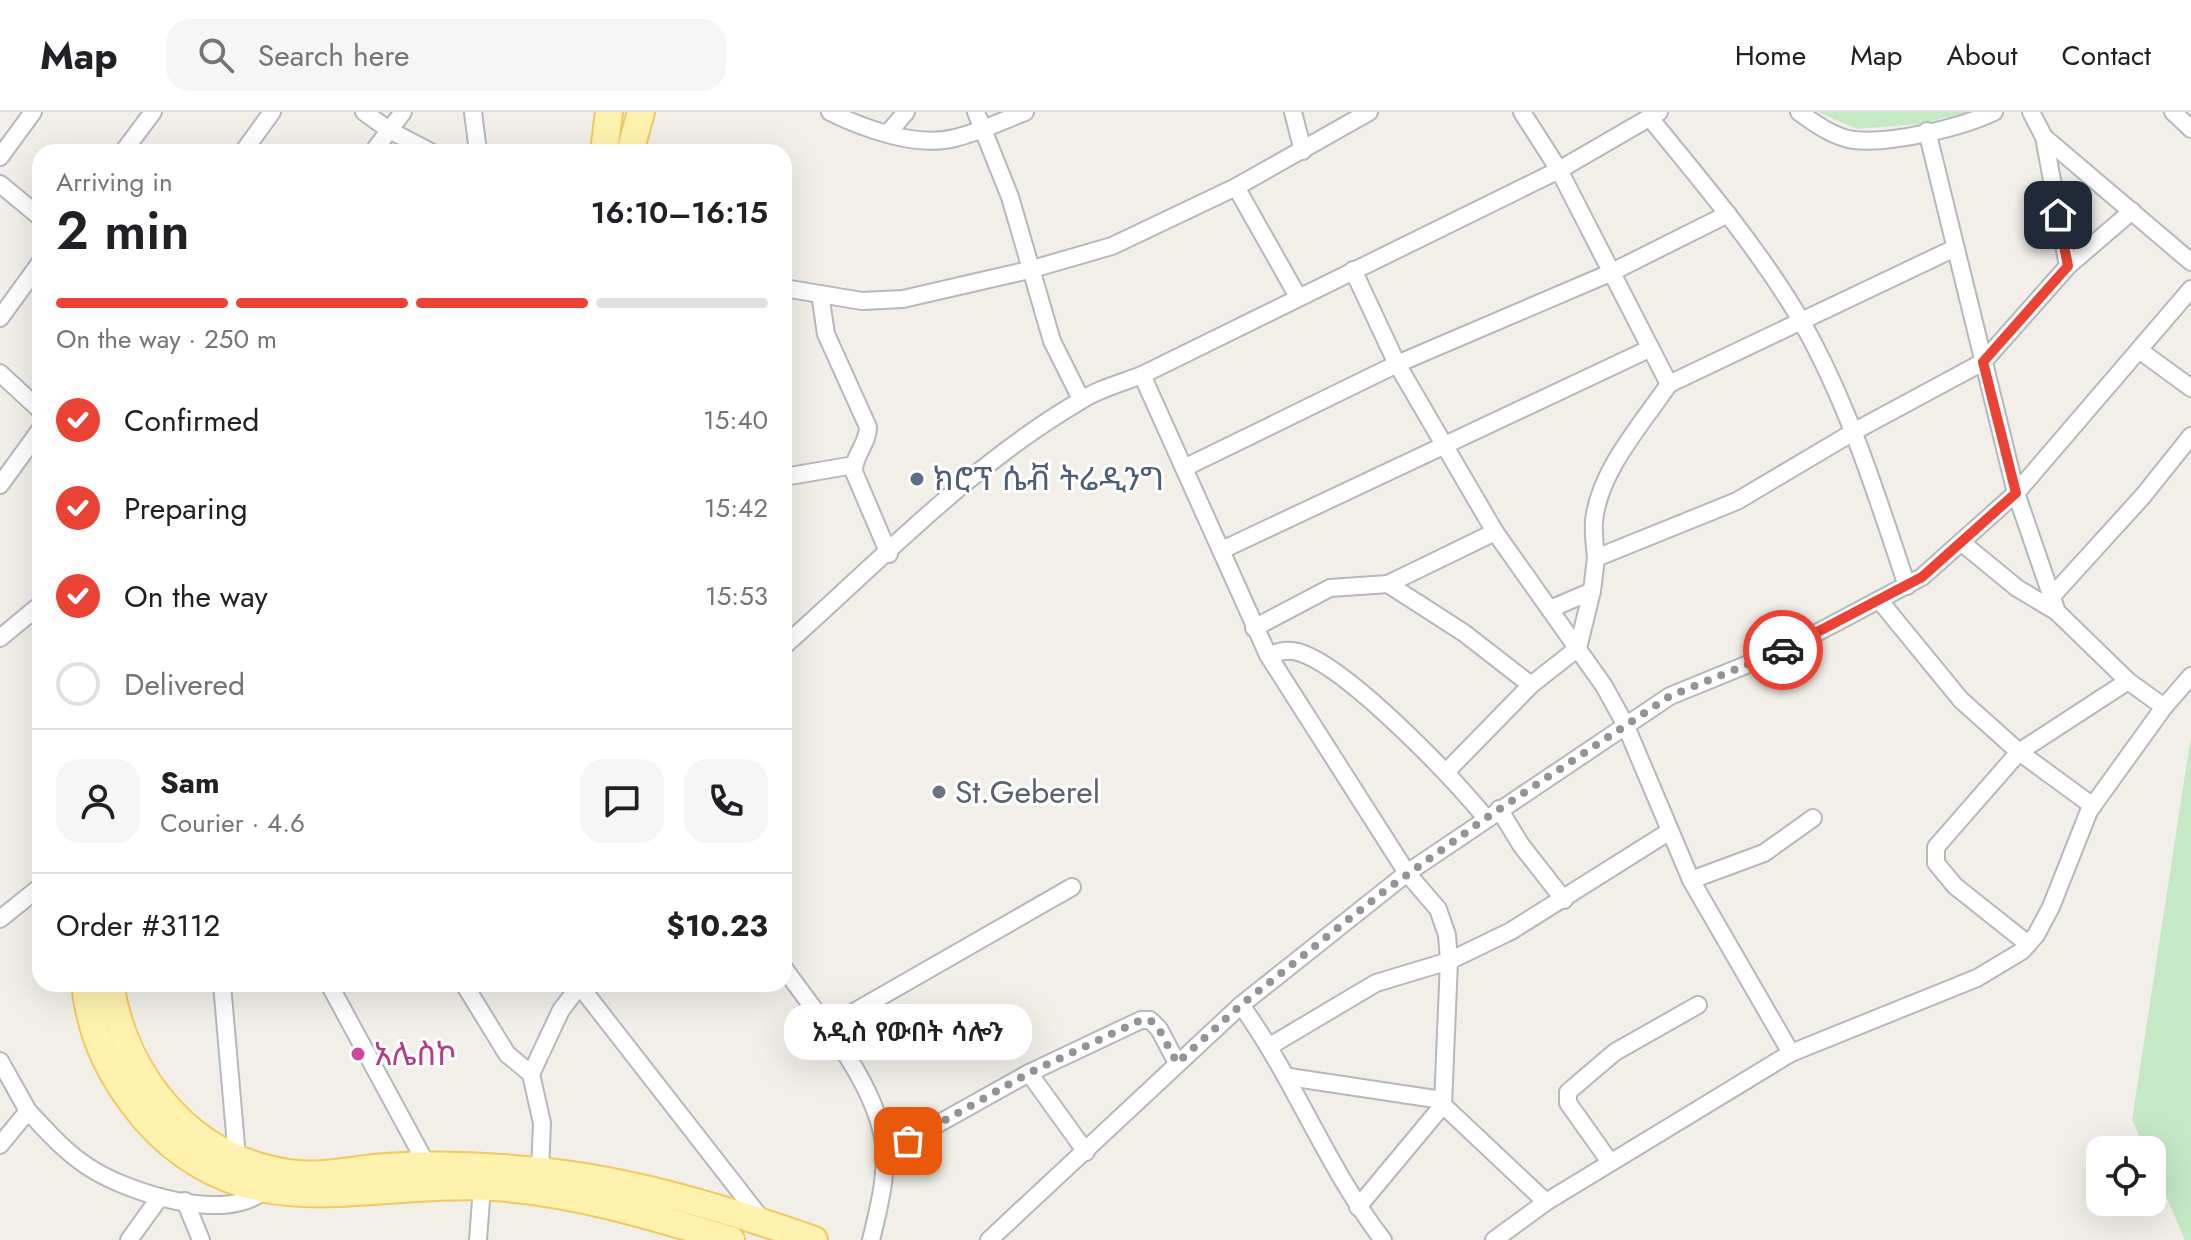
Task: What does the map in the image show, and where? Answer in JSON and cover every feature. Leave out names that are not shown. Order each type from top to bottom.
[{"type":"main road","points":[[605,144],[609,112]]},
{"type":"main road","points":[[632,144],[641,112]]},
{"type":"main road","points":[[87,992],[101,1054],[132,1103],[185,1157],[215,1174],[263,1191],[309,1196],[482,1187],[530,1190],[663,1220],[731,1240]]},
{"type":"main road","points":[[112,992],[125,1045],[145,1080],[184,1124],[237,1157],[290,1174],[427,1165],[540,1171],[647,1191],[763,1222],[814,1240]]},
{"type":"street","points":[[0,157],[33,112]]},
{"type":"street","points":[[129,144],[153,112]]},
{"type":"street","points":[[249,144],[272,112]]},
{"type":"street","points":[[364,112],[416,144]]},
{"type":"street","points":[[379,144],[403,112]]},
{"type":"street","points":[[473,112],[477,144]]},
{"type":"street","points":[[830,112],[888,133],[933,141],[980,130],[1025,112]]},
{"type":"street","points":[[888,133],[906,112]]},
{"type":"street","points":[[976,112],[980,130],[1010,197],[1052,341],[1081,399]]},
{"type":"street","points":[[1293,112],[1303,151]]},
{"type":"street","points":[[792,289],[862,301],[903,299],[1029,270],[1112,246],[1236,187],[1369,112]]},
{"type":"street","points":[[1522,112],[1559,170],[1669,384]]},
{"type":"street","points":[[1799,112],[1816,124],[1852,140],[1903,137],[1994,112]]},
{"type":"street","points":[[2031,112],[2044,137],[2068,266]]},
{"type":"street","points":[[2173,112],[2191,129]]},
{"type":"street","points":[[792,639],[889,554],[964,480],[1081,399],[1142,375],[1297,295],[1559,170],[1654,115],[1728,214],[1802,323],[1855,431],[1907,586]]},
{"type":"street","points":[[1927,131],[2016,493],[2055,603],[2128,681],[2164,707]]},
{"type":"street","points":[[2044,137],[2191,262]]},
{"type":"street","points":[[0,184],[32,210]]},
{"type":"street","points":[[1236,187],[1297,295]]},
{"type":"street","points":[[1596,558],[1737,501],[1855,431],[1983,362],[2068,266],[2132,211]]},
{"type":"street","points":[[1184,468],[1397,364],[1610,273],[1728,214]]},
{"type":"street","points":[[1447,771],[1531,685],[1578,648],[1592,591],[1596,558],[1594,520],[1598,503],[1615,464],[1669,384],[1955,248]]},
{"type":"street","points":[[1353,270],[1397,364],[1495,532],[1578,648],[1625,724],[1691,880],[1791,1053]]},
{"type":"street","points":[[0,318],[32,274]]},
{"type":"street","points":[[989,1240],[1241,1005],[1407,873],[1670,696],[1790,647],[1922,577],[2016,493],[2191,289]]},
{"type":"street","points":[[820,294],[826,334],[868,427],[868,436],[854,465],[889,554]]},
{"type":"street","points":[[1222,550],[1649,349]]},
{"type":"street","points":[[2139,350],[2191,388]]},
{"type":"street","points":[[0,373],[32,403]]},
{"type":"street","points":[[1142,375],[1268,655],[1407,873],[1438,909],[1447,935],[1449,961],[1443,1102],[1358,1207]]},
{"type":"street","points":[[2055,603],[2191,436]]},
{"type":"street","points":[[0,485],[32,441]]},
{"type":"street","points":[[792,476],[854,465]]},
{"type":"street","points":[[1254,628],[1330,588],[1388,584],[1495,532]]},
{"type":"street","points":[[1961,542],[2017,588],[2055,603]]},
{"type":"street","points":[[1388,584],[1464,633],[1531,685]]},
{"type":"street","points":[[1550,609],[1592,591]]},
{"type":"street","points":[[1879,600],[1961,700],[2019,752],[2093,806]]},
{"type":"street","points":[[0,638],[32,612]]},
{"type":"street","points":[[1268,655],[1286,650],[1316,660],[1492,813],[1564,900]]},
{"type":"street","points":[[1494,1240],[1546,1202],[1791,1053],[1977,978],[2028,944],[2051,907],[2093,806],[2164,707],[2191,676]]},
{"type":"street","points":[[2028,944],[1955,886],[1936,863],[1936,847],[2019,752],[2128,681]]},
{"type":"street","points":[[1691,880],[1764,853],[1813,818]]},
{"type":"street","points":[[1270,1046],[1376,983],[1449,961],[1511,931],[1670,831]]},
{"type":"street","points":[[826,1028],[1072,887]]},
{"type":"street","points":[[0,919],[32,899]]},
{"type":"street","points":[[792,979],[857,1075],[880,1124],[884,1154],[871,1240]]},
{"type":"street","points":[[223,992],[237,1157]]},
{"type":"street","points":[[333,992],[427,1165]]},
{"type":"street","points":[[469,992],[507,1054],[531,1074]]},
{"type":"street","points":[[540,1171],[542,1123],[531,1074],[546,1037],[575,992]]},
{"type":"street","points":[[586,992],[763,1222]]},
{"type":"street","points":[[1241,1005],[1289,1077],[1358,1207],[1383,1240]]},
{"type":"street","points":[[1610,1162],[1568,1103],[1568,1092],[1615,1052],[1698,1005]]},
{"type":"street","points":[[884,1154],[1029,1073],[1141,1020],[1150,1020],[1159,1029],[1177,1063]]},
{"type":"street","points":[[0,1061],[28,1111],[58,1144],[89,1168],[160,1197],[185,1201],[235,1205],[252,1201],[263,1191]]},
{"type":"street","points":[[1029,1073],[1086,1152]]},
{"type":"street","points":[[1289,1077],[1443,1102],[1546,1202]]},
{"type":"street","points":[[0,1145],[28,1111]]},
{"type":"street","points":[[478,1240],[482,1187]]},
{"type":"street","points":[[129,1240],[160,1197]]},
{"type":"street","points":[[185,1201],[201,1240]]},
{"type":"green space","points":[[1818,112],[1969,112],[1919,124],[1857,129]]},
{"type":"green space","points":[[2191,736],[2191,1240],[2185,1240],[2166,1196],[2166,1136],[2139,1136],[2132,1120]]},
{"type":"way so far","points":[[908,1141],[1029,1073],[1141,1020],[1150,1020],[1159,1029],[1177,1063],[1241,1005],[1383,892],[1486,818],[1670,696],[1783,650]]},
{"type":"place","name":"ክሮፕ ሴቭ ትሬዲንግ","points":[[917,479]]},
{"type":"place","name":"St.Geberel","points":[[939,792]]},
{"type":"place","name":"አሌስኮ","points":[[358,1054]]},
{"type":"place","name":"አዲስ የውበት ሳሎን","points":[[908,1141]]},
{"type":"route","points":[[1783,650],[1922,577],[2016,493],[1983,362],[2068,266],[2058,215]]}]
